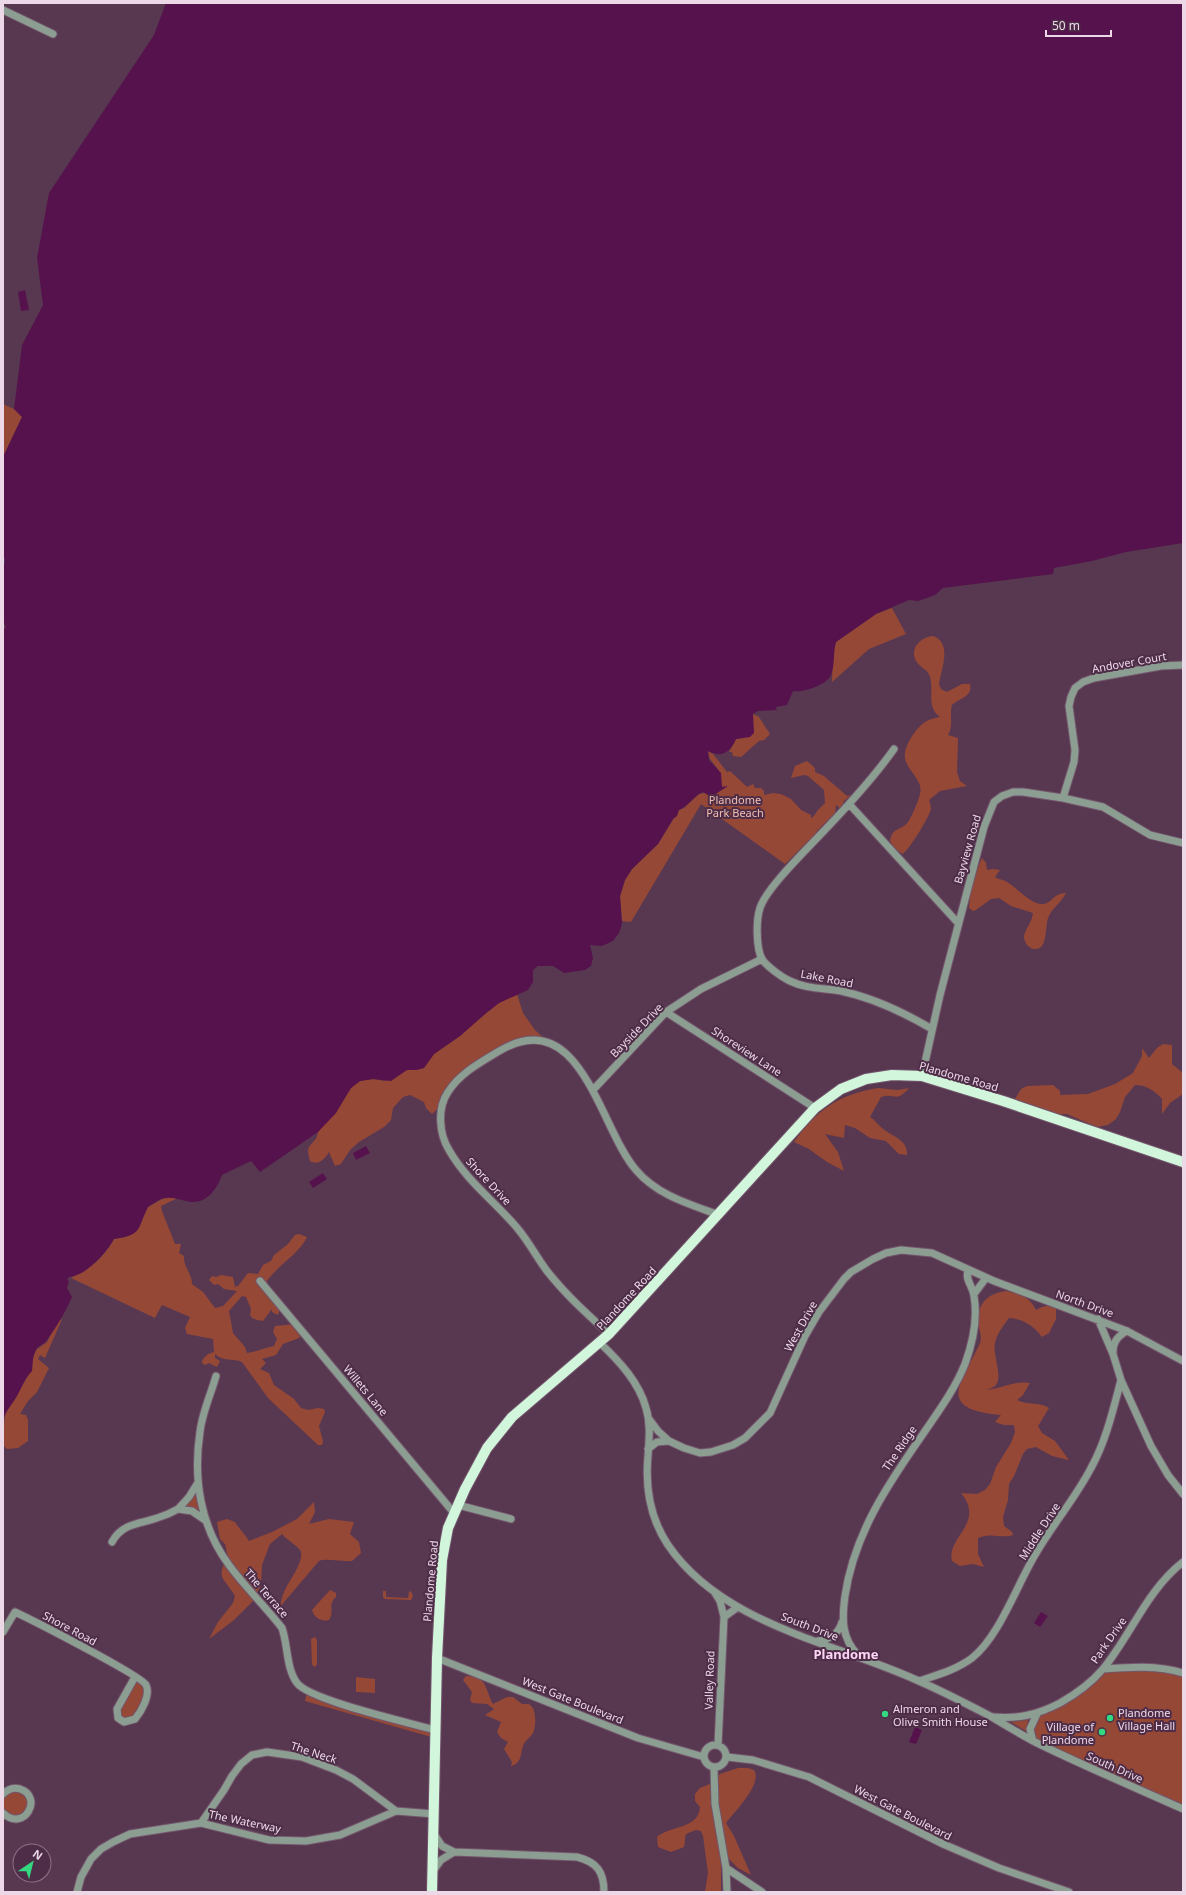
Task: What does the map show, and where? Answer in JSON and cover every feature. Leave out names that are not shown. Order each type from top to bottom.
[{"type":"main road","name":"Plandome Road","points":[[432,1892],[437,1658],[443,1549],[456,1509],[482,1458],[502,1429],[524,1406],[610,1334],[815,1108],[841,1089],[866,1079],[892,1075],[922,1076],[1009,1103],[1183,1162]]},
{"type":"street","points":[[3,10],[53,34]]},
{"type":"street","name":"Andover Court","points":[[1063,798],[1074,762],[1075,750],[1069,706],[1070,697],[1075,688],[1083,682],[1094,678],[1161,666],[1183,665]]},
{"type":"street","points":[[762,959],[757,924],[763,902],[790,867],[850,805],[875,776],[894,749]]},
{"type":"street","name":"Bayview Road","points":[[922,1076],[932,1028],[958,924],[984,827],[994,802],[1002,796],[1013,792],[1063,798],[1103,808],[1150,835],[1183,843]]},
{"type":"street","points":[[850,805],[958,924]]},
{"type":"street","name":"Bayside Drive","points":[[594,1090],[666,1012],[701,989],[762,959]]},
{"type":"street","name":"Lake Road","points":[[762,959],[777,973],[799,985],[840,991],[872,999],[904,1012],[932,1028]]},
{"type":"street","name":"Shoreview Lane","points":[[666,1012],[815,1108]]},
{"type":"street","name":"Shore Drive","points":[[610,1334],[566,1294],[547,1271],[519,1230],[460,1169],[446,1145],[440,1121],[444,1097],[454,1082],[487,1058],[513,1044],[524,1040],[542,1041],[560,1050],[580,1069],[594,1090],[624,1155],[636,1170],[650,1183],[679,1201],[719,1215]]},
{"type":"street","name":"West Drive","points":[[649,1419],[658,1431],[669,1441],[700,1453],[711,1452],[733,1445],[755,1429],[770,1414],[805,1336],[819,1312],[844,1279],[862,1265],[886,1253],[901,1250],[918,1250],[932,1253],[953,1261],[968,1271],[976,1274]]},
{"type":"street","name":"The Ridge","points":[[816,1641],[831,1638],[840,1627],[843,1618],[847,1582],[863,1533],[885,1489],[947,1399],[964,1366],[974,1334],[974,1294],[967,1281],[968,1271]]},
{"type":"street","name":"North Drive","points":[[976,1274],[1127,1331],[1183,1361]]},
{"type":"street","points":[[974,1294],[986,1278]]},
{"type":"street","name":"Willets Lane","points":[[260,1281],[456,1509]]},
{"type":"street","points":[[1098,1319],[1113,1354],[1121,1380],[1157,1458],[1183,1494]]},
{"type":"street","points":[[1113,1354],[1114,1345],[1117,1338],[1127,1331]]},
{"type":"street","name":"South Drive","points":[[600,1343],[622,1366],[640,1391],[649,1419],[647,1481],[650,1504],[656,1524],[681,1561],[712,1590],[738,1607],[786,1630],[860,1656],[919,1681],[990,1716],[1033,1741],[1183,1809]]},
{"type":"street","name":"The Terrace","points":[[216,1376],[200,1431],[197,1483],[205,1520],[227,1563],[282,1628],[286,1639],[291,1671],[301,1688],[326,1700],[435,1730]]},
{"type":"street","name":"Middle Drive","points":[[919,1681],[953,1669],[971,1658],[982,1648],[995,1630],[1035,1554],[1091,1469],[1108,1428],[1121,1380]]},
{"type":"street","points":[[648,1449],[657,1442],[669,1441]]},
{"type":"street","name":"The Terrace","points":[[112,1542],[117,1534],[127,1526],[157,1519],[178,1509],[189,1497],[197,1483]]},
{"type":"street","points":[[178,1509],[192,1511],[205,1520]]},
{"type":"street","points":[[456,1509],[511,1519]]},
{"type":"street","name":"Park Drive","points":[[990,1716],[1018,1718],[1037,1714],[1071,1697],[1090,1682],[1103,1669],[1157,1590],[1168,1576],[1183,1562]]},
{"type":"street","name":"Valley Road","points":[[712,1590],[720,1601],[724,1617],[718,1745]]},
{"type":"street","points":[[724,1617],[738,1607]]},
{"type":"street","name":"Shore Road","points":[[3,1632],[15,1612],[135,1676],[146,1684],[147,1693],[136,1718],[130,1722],[124,1722],[118,1718],[117,1711],[135,1676]]},
{"type":"street","name":"The Ridge","points":[[843,1618],[846,1638],[860,1656]]},
{"type":"street","name":"West Gate Boulevard","points":[[437,1658],[638,1738],[704,1757]]},
{"type":"street","points":[[1103,1669],[1164,1668],[1183,1673]]},
{"type":"street","points":[[1033,1741],[1030,1729],[1037,1714]]},
{"type":"street","points":[[718,1745],[725,1750],[727,1758],[721,1766],[714,1768],[707,1764],[704,1753],[708,1747],[718,1745]]},
{"type":"street","name":"The Neck","points":[[201,1823],[240,1764],[252,1755],[267,1752],[297,1756],[336,1770],[353,1779],[396,1811]]},
{"type":"street","name":"West Gate Boulevard","points":[[727,1758],[752,1760],[809,1777],[943,1844],[1000,1868],[1067,1892]]},
{"type":"street","points":[[714,1768],[715,1804],[726,1868],[727,1892]]},
{"type":"street","points":[[3,1794],[11,1788],[22,1789],[30,1796],[31,1802],[29,1812],[21,1818],[11,1819],[3,1813]]},
{"type":"street","name":"The Waterway","points":[[78,1892],[81,1877],[91,1859],[101,1849],[130,1834],[201,1823],[269,1840],[306,1841],[340,1835],[396,1811],[434,1814]]},
{"type":"street","points":[[433,1834],[442,1846],[454,1852],[577,1857],[587,1859],[600,1870],[604,1880],[604,1892]]},
{"type":"street","points":[[433,1871],[441,1860],[454,1852]]},
{"type":"street","points":[[726,1868],[762,1892]]},
{"type":"green space","points":[[3,404],[14,409],[22,417],[3,457]]},
{"type":"green space","points":[[892,608],[906,634],[869,649],[832,682],[833,652],[836,642],[876,614]]},
{"type":"green space","points":[[933,636],[939,639],[943,644],[944,650],[939,684],[941,689],[947,692],[962,684],[970,684],[967,695],[952,705],[951,728],[948,735],[958,738],[957,772],[960,781],[967,786],[940,791],[929,800],[931,809],[927,819],[903,854],[895,849],[890,841],[891,836],[895,831],[908,822],[915,809],[921,789],[918,780],[906,763],[906,749],[914,733],[921,725],[929,720],[940,717],[933,708],[929,674],[916,661],[914,656],[917,644],[924,638]]},
{"type":"green space","points":[[753,714],[759,717],[770,734],[764,740],[759,741],[741,757],[733,756],[732,752],[729,752],[736,739],[743,738],[753,727]]},
{"type":"green space","name":"Plandome Park Beach","points":[[708,751],[713,754],[727,772],[730,771],[747,787],[753,784],[755,788],[761,788],[764,791],[764,795],[773,793],[781,794],[791,799],[801,810],[811,815],[811,818],[825,803],[824,790],[808,776],[804,775],[791,778],[795,766],[807,761],[815,768],[815,772],[824,776],[847,796],[851,795],[843,802],[844,806],[841,809],[836,805],[835,813],[817,831],[812,840],[809,840],[785,864],[701,804],[631,922],[622,921],[620,896],[625,880],[632,869],[658,844],[679,810],[684,808],[699,794],[727,786],[722,787],[719,771],[711,760]]},
{"type":"green space","points":[[982,858],[986,863],[987,870],[1000,870],[995,877],[1011,884],[1024,896],[1034,902],[1044,904],[1059,894],[1066,893],[1048,918],[1044,942],[1039,948],[1032,949],[1027,945],[1024,938],[1033,913],[1011,906],[999,898],[991,899],[973,911],[969,908],[971,884]]},
{"type":"green space","points":[[517,994],[523,1013],[535,1030],[549,1043],[524,1040],[454,1082],[441,1111],[437,1109],[432,1114],[426,1108],[424,1102],[410,1095],[403,1097],[393,1108],[391,1120],[384,1127],[359,1142],[350,1150],[341,1164],[335,1166],[329,1152],[321,1161],[316,1163],[310,1161],[308,1151],[309,1147],[316,1138],[318,1132],[351,1088],[360,1081],[373,1079],[385,1081],[407,1070],[424,1068],[434,1054],[460,1036],[499,1003]]},
{"type":"green space","points":[[1163,1044],[1172,1045],[1172,1064],[1183,1073],[1183,1094],[1170,1103],[1162,1114],[1162,1099],[1150,1089],[1139,1085],[1135,1085],[1125,1097],[1116,1119],[1108,1125],[1097,1127],[1067,1114],[1055,1114],[1015,1099],[1021,1089],[1027,1086],[1053,1085],[1060,1091],[1060,1095],[1088,1094],[1115,1084],[1133,1073],[1142,1056],[1142,1048],[1149,1058],[1157,1048]]},
{"type":"green space","points":[[878,1088],[898,1090],[909,1088],[898,1097],[881,1097],[870,1117],[905,1145],[907,1155],[899,1154],[886,1141],[870,1138],[855,1128],[845,1125],[844,1138],[825,1134],[838,1152],[844,1171],[827,1162],[809,1149],[794,1142],[811,1121],[830,1105],[852,1094]]},
{"type":"green space","points":[[166,1197],[178,1198],[161,1206],[175,1244],[181,1244],[179,1253],[184,1256],[192,1284],[203,1292],[215,1308],[223,1306],[237,1291],[224,1289],[218,1284],[214,1285],[209,1280],[212,1276],[216,1277],[221,1275],[233,1277],[235,1287],[238,1286],[248,1273],[258,1274],[263,1265],[271,1261],[274,1255],[288,1244],[295,1235],[299,1234],[307,1237],[304,1243],[294,1254],[267,1281],[267,1286],[280,1308],[278,1315],[272,1312],[272,1309],[263,1321],[252,1318],[250,1315],[251,1309],[246,1297],[242,1296],[229,1311],[233,1333],[245,1347],[247,1353],[274,1346],[277,1339],[273,1332],[275,1326],[296,1324],[303,1326],[303,1333],[299,1338],[283,1344],[276,1355],[262,1359],[266,1363],[260,1369],[269,1373],[274,1385],[294,1399],[301,1408],[308,1410],[318,1408],[324,1409],[325,1412],[319,1426],[323,1441],[322,1445],[318,1445],[268,1398],[242,1362],[221,1358],[215,1354],[215,1358],[220,1361],[217,1367],[209,1363],[205,1365],[202,1363],[206,1356],[214,1352],[213,1339],[187,1334],[185,1328],[190,1317],[162,1305],[155,1318],[71,1278],[96,1262],[114,1239],[123,1238],[134,1233],[140,1225],[148,1207]]},
{"type":"green space","points":[[1005,1291],[1024,1296],[1031,1302],[1036,1310],[1046,1306],[1053,1307],[1056,1309],[1056,1319],[1049,1333],[1042,1337],[1028,1324],[1009,1318],[999,1333],[995,1343],[998,1372],[997,1382],[994,1387],[986,1390],[1025,1382],[1030,1383],[1023,1395],[1017,1400],[1049,1408],[1038,1426],[1042,1433],[1055,1441],[1069,1460],[1052,1456],[1036,1447],[1027,1449],[1023,1454],[1009,1484],[1008,1500],[1003,1517],[1004,1526],[1012,1532],[1013,1535],[984,1536],[978,1538],[978,1554],[984,1567],[973,1564],[960,1566],[952,1561],[952,1552],[954,1544],[968,1521],[969,1513],[968,1504],[961,1493],[977,1494],[985,1490],[990,1484],[996,1467],[1011,1443],[1015,1432],[1014,1425],[1004,1425],[995,1422],[1001,1415],[980,1412],[967,1407],[960,1400],[959,1392],[966,1370],[981,1341],[978,1320],[980,1308],[992,1295]]},
{"type":"green space","points":[[62,1319],[45,1358],[40,1355],[38,1359],[49,1368],[37,1392],[28,1401],[20,1414],[26,1415],[28,1420],[28,1441],[18,1448],[7,1449],[4,1446],[3,1437],[5,1414],[32,1369],[31,1363],[36,1350],[47,1342],[58,1321]]},
{"type":"green space","points":[[197,1483],[205,1520],[185,1509],[184,1504]]},
{"type":"green space","points":[[314,1502],[315,1512],[309,1524],[329,1519],[354,1522],[350,1534],[359,1542],[361,1553],[352,1561],[319,1561],[279,1608],[284,1592],[301,1559],[300,1550],[282,1534],[270,1544],[262,1565],[261,1585],[253,1601],[234,1620],[209,1639],[218,1622],[233,1603],[235,1596],[222,1578],[222,1570],[228,1557],[225,1544],[220,1539],[217,1522],[227,1519],[235,1522],[249,1541],[272,1532],[297,1519]]},
{"type":"green space","points":[[330,1590],[336,1593],[336,1597],[331,1605],[331,1617],[329,1620],[321,1620],[316,1617],[312,1610]]},
{"type":"green space","points":[[383,1591],[386,1591],[386,1597],[408,1598],[409,1592],[411,1591],[413,1596],[411,1600],[385,1599],[383,1597]]},
{"type":"green space","points":[[315,1637],[317,1640],[317,1665],[314,1667],[312,1664],[311,1639]]},
{"type":"green space","points":[[1124,1667],[1183,1673],[1183,1809],[1033,1741],[1030,1733],[1037,1714],[1054,1706],[1103,1669]]},
{"type":"green space","points":[[466,1676],[478,1678],[482,1681],[493,1704],[507,1697],[513,1697],[522,1704],[529,1704],[533,1708],[535,1717],[534,1730],[532,1735],[524,1744],[519,1761],[515,1765],[511,1766],[512,1762],[504,1749],[508,1742],[501,1738],[497,1732],[501,1722],[485,1715],[494,1709],[487,1704],[472,1703],[470,1700],[472,1692],[463,1680]]},
{"type":"green space","points":[[135,1677],[146,1684],[142,1707],[127,1722],[117,1711]]},
{"type":"green space","points":[[356,1677],[375,1679],[375,1693],[356,1692]]},
{"type":"green space","points":[[307,1692],[435,1730],[435,1738],[305,1701]]},
{"type":"green space","points":[[1028,1720],[1026,1731],[1011,1722]]},
{"type":"green space","points":[[738,1768],[748,1768],[754,1770],[756,1776],[755,1783],[746,1798],[726,1823],[734,1836],[751,1875],[738,1868],[727,1857],[721,1867],[721,1892],[705,1892],[708,1873],[701,1831],[696,1830],[686,1834],[684,1847],[671,1852],[658,1847],[657,1837],[662,1833],[683,1826],[695,1819],[700,1807],[695,1801],[695,1794],[700,1788],[710,1784],[720,1774]]},
{"type":"green space","points":[[16,1788],[31,1802],[21,1818],[3,1813],[3,1794]]},
{"type":"shaded area","points":[[166,3],[1183,3],[1183,543],[1126,552],[1092,561],[1054,568],[1053,574],[943,588],[935,595],[918,601],[909,600],[876,614],[836,642],[834,663],[829,679],[814,688],[803,691],[793,691],[787,705],[776,707],[777,710],[758,711],[753,714],[754,733],[750,737],[736,739],[731,748],[725,753],[717,754],[708,751],[709,760],[721,773],[722,787],[728,786],[711,797],[703,792],[679,810],[677,816],[673,819],[658,844],[632,869],[625,880],[620,896],[622,924],[619,933],[613,941],[602,946],[590,945],[593,958],[591,966],[585,970],[564,973],[553,966],[538,966],[533,970],[533,982],[528,990],[499,1003],[460,1036],[434,1054],[424,1068],[407,1070],[391,1081],[373,1079],[360,1081],[351,1088],[336,1113],[318,1132],[260,1172],[251,1161],[222,1175],[217,1187],[204,1199],[193,1202],[164,1198],[148,1207],[138,1230],[135,1233],[114,1239],[95,1263],[82,1273],[69,1277],[67,1280],[69,1281],[67,1288],[72,1297],[64,1314],[51,1335],[46,1342],[36,1350],[33,1358],[32,1371],[7,1411],[3,1422],[3,629],[6,628],[3,620],[3,570],[5,560],[3,552],[3,457],[22,417],[14,409],[22,345],[43,305],[37,258],[49,193],[154,35]]},
{"type":"shaded area","points":[[25,290],[29,310],[21,311],[18,292]]},
{"type":"shaded area","points":[[366,1146],[370,1153],[356,1160],[353,1153]]},
{"type":"shaded area","points":[[323,1173],[327,1179],[313,1188],[309,1182]]},
{"type":"shaded area","points":[[1041,1612],[1048,1616],[1040,1627],[1034,1623]]},
{"type":"shaded area","points":[[915,1727],[922,1730],[916,1744],[909,1742]]},
{"type":"place","name":"Almeron and Olive Smith House","points":[[885,1714]]},
{"type":"place","name":"Plandome Village Hall","points":[[1110,1718]]},
{"type":"place","name":"Village of Plandome","points":[[1102,1732]]},
{"type":"district","name":"Plandome","points":[[846,1654]]}]
